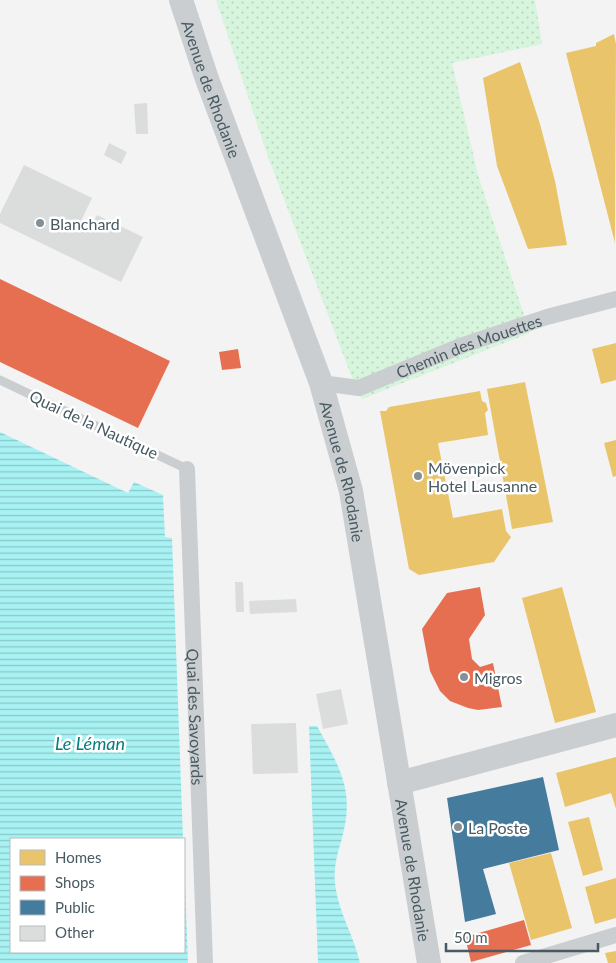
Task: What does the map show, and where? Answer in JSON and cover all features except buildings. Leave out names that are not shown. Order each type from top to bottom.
[{"type":"main road","name":"Avenue de Rhodanie","points":[[182,0],[207,79],[321,383],[351,491],[429,963]]},
{"type":"main road","points":[[399,783],[616,725]]},
{"type":"street","name":"Chemin des Mouettes","points":[[321,383],[359,388],[462,346],[547,317],[616,299]]},
{"type":"street","name":"Quai des Savoyards","points":[[187,469],[204,963]]},
{"type":"street","points":[[523,963],[616,935]]},
{"type":"lane","name":"Quai de la Nautique","points":[[0,380],[187,469]]},
{"type":"green space","points":[[216,0],[535,0],[542,44],[452,63],[478,175],[530,333],[362,399],[352,378],[268,157]]},
{"type":"water","name":"Le Léman","points":[[0,432],[128,493],[134,482],[163,495],[165,537],[172,538],[183,838],[10,838],[10,953],[185,953],[185,882],[188,963],[0,963]]},
{"type":"water","points":[[309,726],[317,726],[337,764],[345,789],[347,803],[346,818],[338,852],[335,883],[339,904],[360,963],[318,963]]},
{"type":"place","name":"Blanchard","points":[[40,223]]},
{"type":"place","name":"Mövenpick Hotel Lausanne","points":[[418,476]]},
{"type":"place","name":"Migros","points":[[464,677]]},
{"type":"place","name":"La Poste","points":[[458,827]]}]
